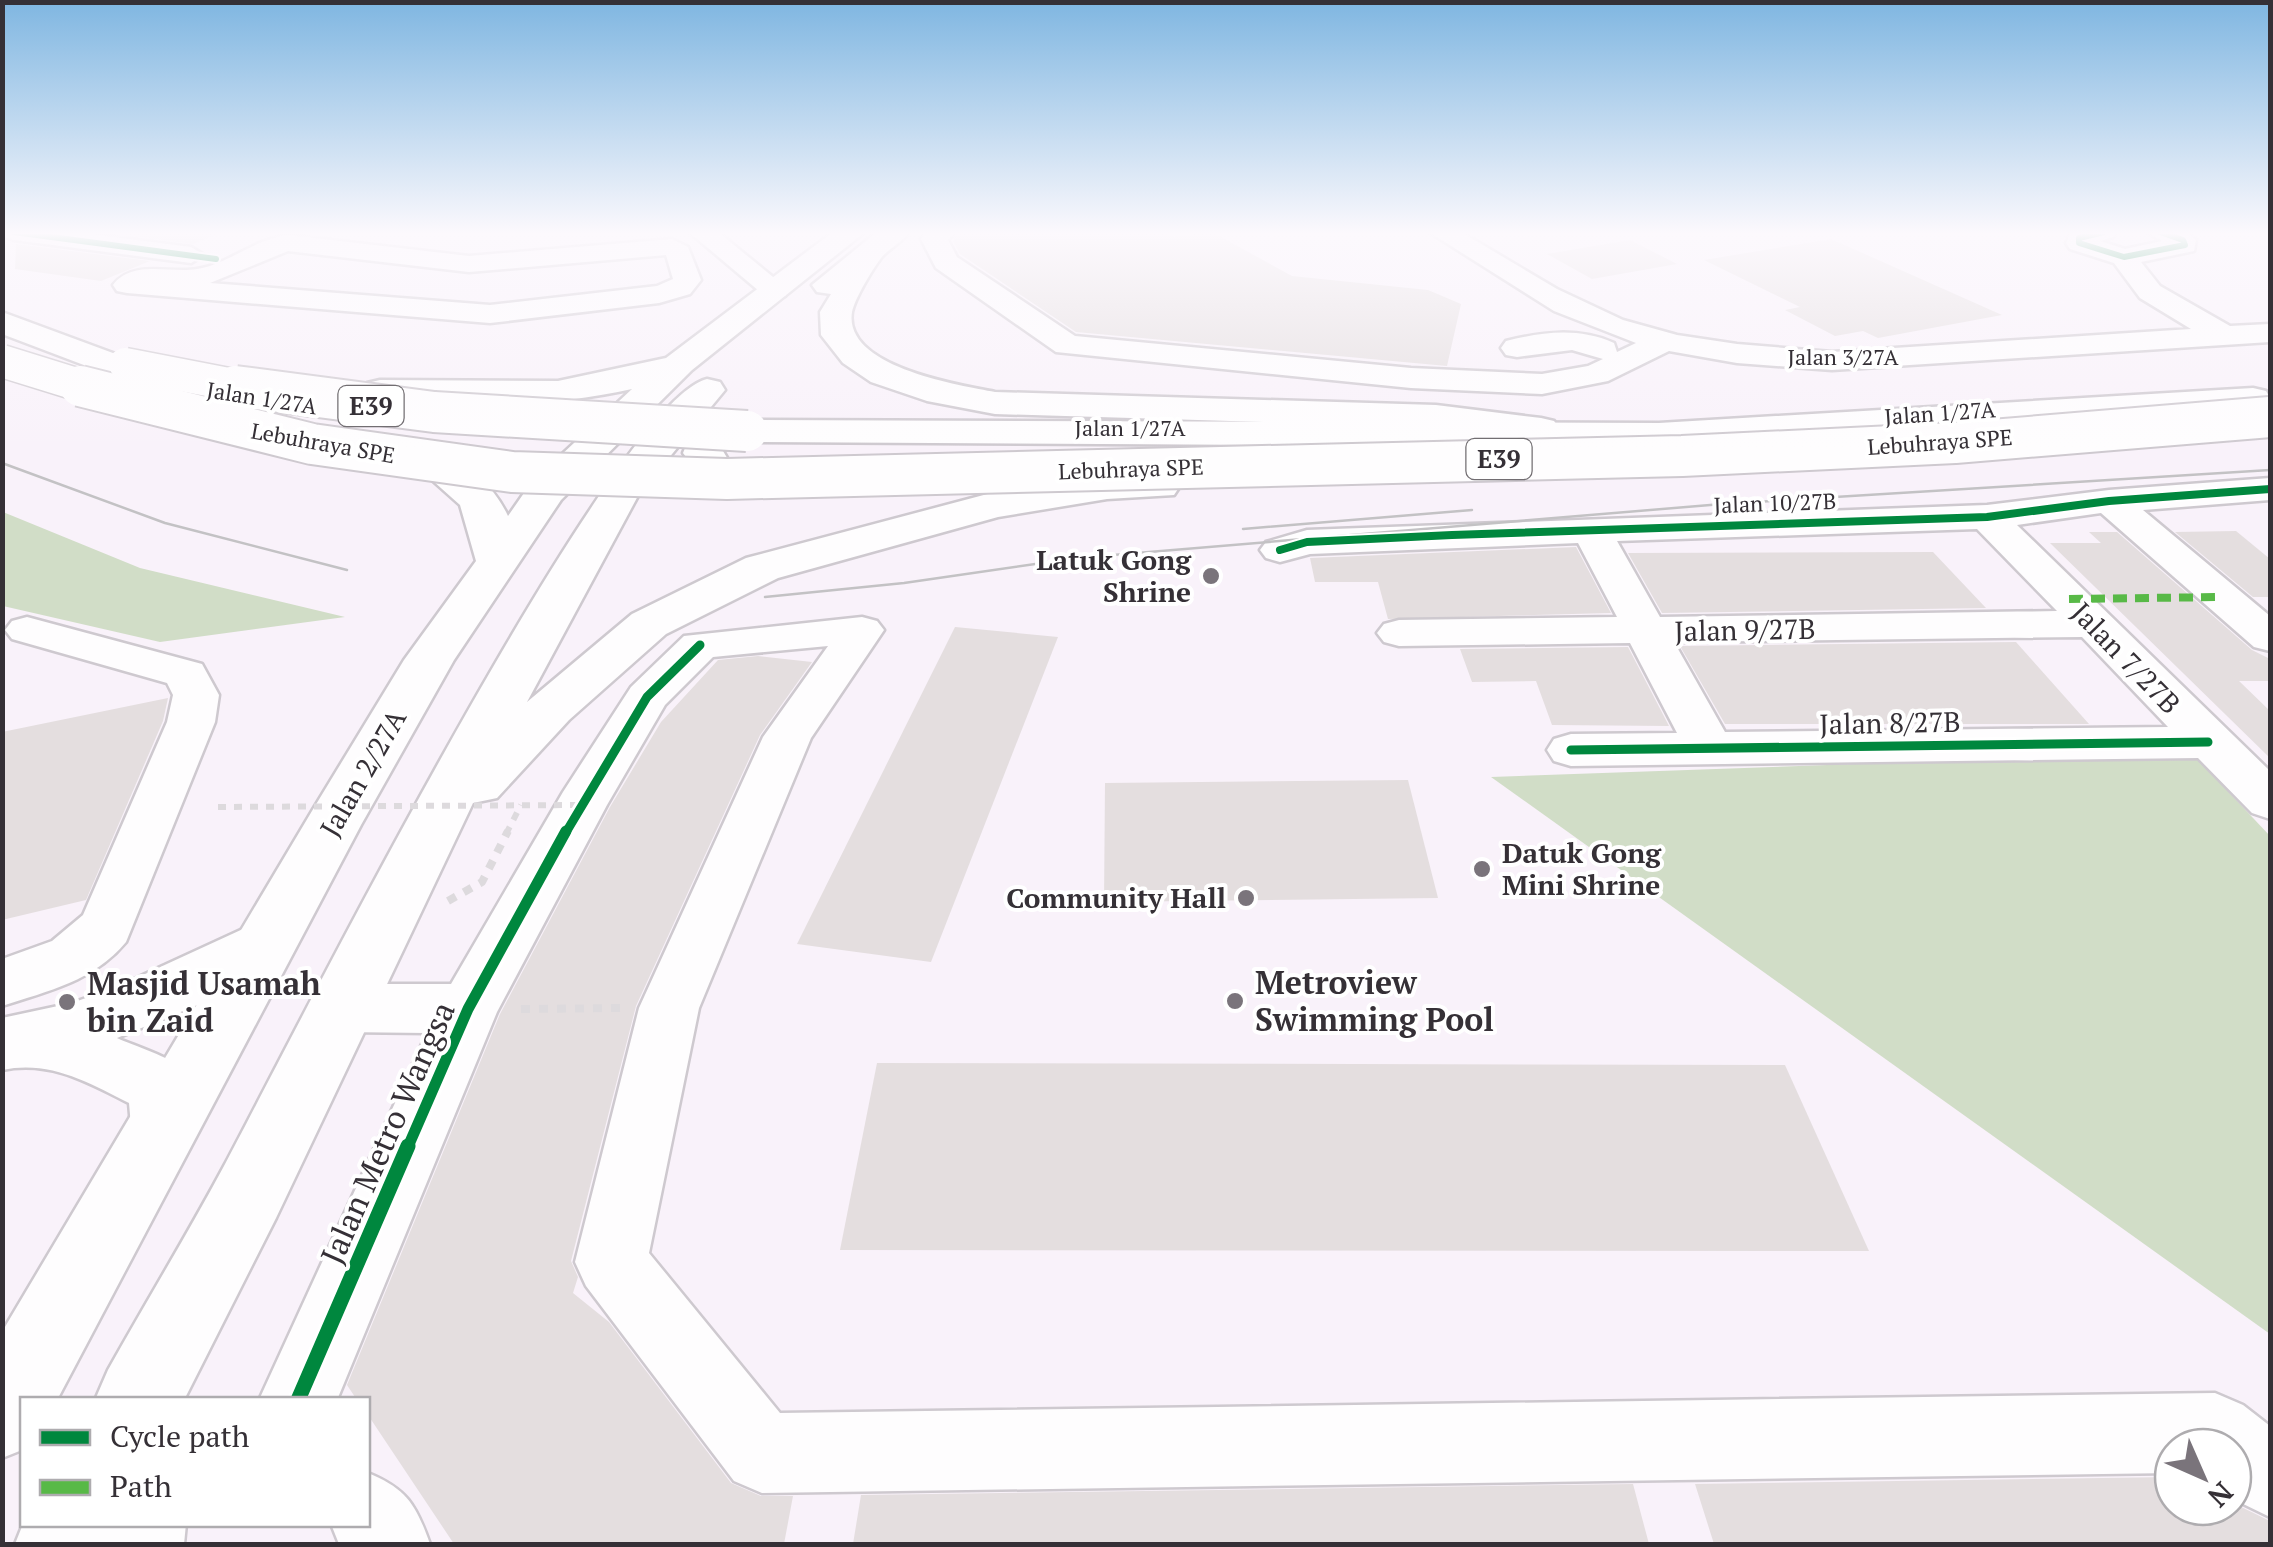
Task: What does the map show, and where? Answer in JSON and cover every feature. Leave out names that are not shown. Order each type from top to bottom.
[{"type":"main road","points":[[192,387],[554,395],[600,388],[680,363],[757,304]]},
{"type":"main road","points":[[643,437],[799,304]]},
{"type":"main road","points":[[840,304],[836,312],[838,335],[855,356],[884,374],[927,390],[995,402],[1307,416],[1436,416],[1541,429]]},
{"type":"main road","name":"Jalan 1/27A","points":[[2,325],[192,387],[370,414],[643,437],[738,427],[1704,428],[2270,395]]},
{"type":"main road","name":"Lebuhraya SPE","points":[[2,325],[129,366],[371,406],[565,423],[747,430],[1659,435],[2270,395]]},
{"type":"main road","name":"Lebuhraya SPE","points":[[2,361],[99,392],[312,444],[512,472],[727,480],[1682,456],[1955,443],[2270,417]]},
{"type":"main road","points":[[140,1397],[249,1193],[423,841],[620,492],[680,363]]},
{"type":"main road","name":"Jalan 1/27A","points":[[2,371],[159,421],[296,448],[424,456],[579,459],[643,437],[710,461],[1562,472],[1918,452],[2270,425]]},
{"type":"main road","points":[[710,461],[702,452],[703,446],[738,427]]},
{"type":"main road","points":[[424,456],[480,496],[492,528],[498,561]]},
{"type":"main road","name":"Jalan 2/27A","points":[[2,1415],[429,660],[546,492],[579,459]]},
{"type":"main road","points":[[423,841],[551,708],[649,624],[762,568],[995,505],[1107,487],[1562,472]]},
{"type":"main road","points":[[181,1397],[249,1193]]},
{"type":"street","points":[[398,304],[490,314],[573,304]]},
{"type":"street","points":[[1008,304],[1067,345],[1411,378],[1542,384],[1597,374],[1653,337]]},
{"type":"street","points":[[1510,304],[1570,339]]},
{"type":"street","name":"Jalan 3/27A","points":[[1566,304],[1585,315],[1653,337],[1776,358],[1832,361],[2270,333]]},
{"type":"street","points":[[2171,304],[2224,336]]},
{"type":"street","points":[[1446,368],[1514,374],[1561,365],[1653,337]]},
{"type":"street","points":[[1517,348],[1570,339],[1586,340],[1603,350]]},
{"type":"street","name":"Jalan 10/27B","points":[[1280,550],[1306,542],[1987,517],[2110,502],[2264,495]]},
{"type":"street","points":[[2110,502],[2270,638]]},
{"type":"street","name":"Jalan 7/27B","points":[[1987,517],[2208,742],[2270,811]]},
{"type":"street","points":[[1590,529],[1708,748]]},
{"type":"street","name":"Jalan 9/27B","points":[[1399,634],[2091,624]]},
{"type":"street","points":[[2,984],[64,963],[91,948],[106,928],[191,722],[196,695],[186,674],[27,630]]},
{"type":"street","name":"Jalan Metro Wangsa","points":[[299,1397],[468,1010],[581,805],[647,697],[700,645],[862,630],[787,737],[669,1008]]},
{"type":"street","name":"Jalan 8/27B","points":[[1571,750],[2208,742]]},
{"type":"street","points":[[18,1042],[104,1016],[172,988],[268,939]]},
{"type":"street","points":[[342,1008],[468,1010]]},
{"type":"street","points":[[669,1008],[611,1262],[762,1453],[2153,1435]]},
{"type":"street","points":[[18,1042],[81,1050],[159,1087],[164,1126]]},
{"type":"street","points":[[370,1517],[388,1544]]},
{"type":"path","points":[[482,882],[520,805]]},
{"type":"path","points":[[218,806],[581,805]]},
{"type":"path","points":[[468,1010],[669,1008]]},
{"type":"green space","points":[[3,512],[140,568],[345,617],[160,642],[3,606]]},
{"type":"green space","points":[[2191,752],[2270,836],[2270,1334],[1491,777]]},
{"type":"building","points":[[1035,304],[1461,304],[1447,366],[1076,332]]},
{"type":"building","points":[[1794,304],[1978,304],[2002,315],[1878,338],[1863,331],[1835,336],[1785,310],[1800,307]]},
{"type":"building","points":[[2236,531],[2270,559],[2270,597],[2253,597],[2175,532]]},
{"type":"building","points":[[2089,532],[2117,532],[2252,650],[2270,659],[2270,681],[2239,681],[2270,711],[2270,758],[2050,543],[2101,543]]},
{"type":"building","points":[[1576,547],[1611,613],[1388,619],[1378,582],[1315,582],[1310,558]]},
{"type":"building","points":[[1933,552],[1986,608],[1662,613],[1628,553]]},
{"type":"building","points":[[955,627],[1058,637],[931,962],[797,944]]},
{"type":"building","points":[[2016,642],[2089,724],[1725,724],[1680,646]]},
{"type":"building","points":[[1628,647],[1669,726],[1552,725],[1536,681],[1472,682],[1460,649]]},
{"type":"building","points":[[758,656],[812,662],[760,735],[636,1006],[571,1261],[578,1277],[573,1293],[609,1322],[731,1483],[761,1496],[793,1496],[784,1544],[454,1544],[370,1418],[370,1397],[355,1397],[347,1385],[500,1014],[610,807],[661,722],[718,660]]},
{"type":"building","points":[[168,698],[163,721],[86,900],[2,920],[2,732]]},
{"type":"building","points":[[1408,780],[1438,898],[1104,902],[1105,783]]},
{"type":"building","points":[[877,1063],[1785,1065],[1869,1251],[840,1250]]},
{"type":"building","points":[[2153,1477],[2153,1527],[2253,1527],[2253,1513],[2270,1521],[2270,1544],[1714,1544],[1695,1484]]},
{"type":"building","points":[[1633,1484],[1649,1544],[853,1544],[861,1495]]},
{"type":"tram line","points":[[2,463],[165,523],[347,570]]},
{"type":"tram line","points":[[765,597],[904,583],[1077,558],[1722,504],[2270,470]]},
{"type":"tram line","points":[[1243,529],[1472,510]]},
{"type":"marked path","points":[[2069,599],[2222,597]]},
{"type":"cycle path","points":[[1280,550],[1307,542],[1452,535],[1987,517],[2109,501],[2270,489]]},
{"type":"cycle path","points":[[299,1397],[468,1009],[581,805],[647,697],[700,645]]},
{"type":"cycle path","points":[[1571,750],[2208,742]]},
{"type":"place","name":"Latuk Gong Shrine","points":[[1211,576]]},
{"type":"place","name":"Datuk Gong Mini Shrine","points":[[1482,869]]},
{"type":"place","name":"Community Hall","points":[[1246,898]]},
{"type":"place","name":"Metroview Swimming Pool","points":[[1235,1001]]},
{"type":"place","name":"Masjid Usamah bin Zaid","points":[[67,1002]]}]
